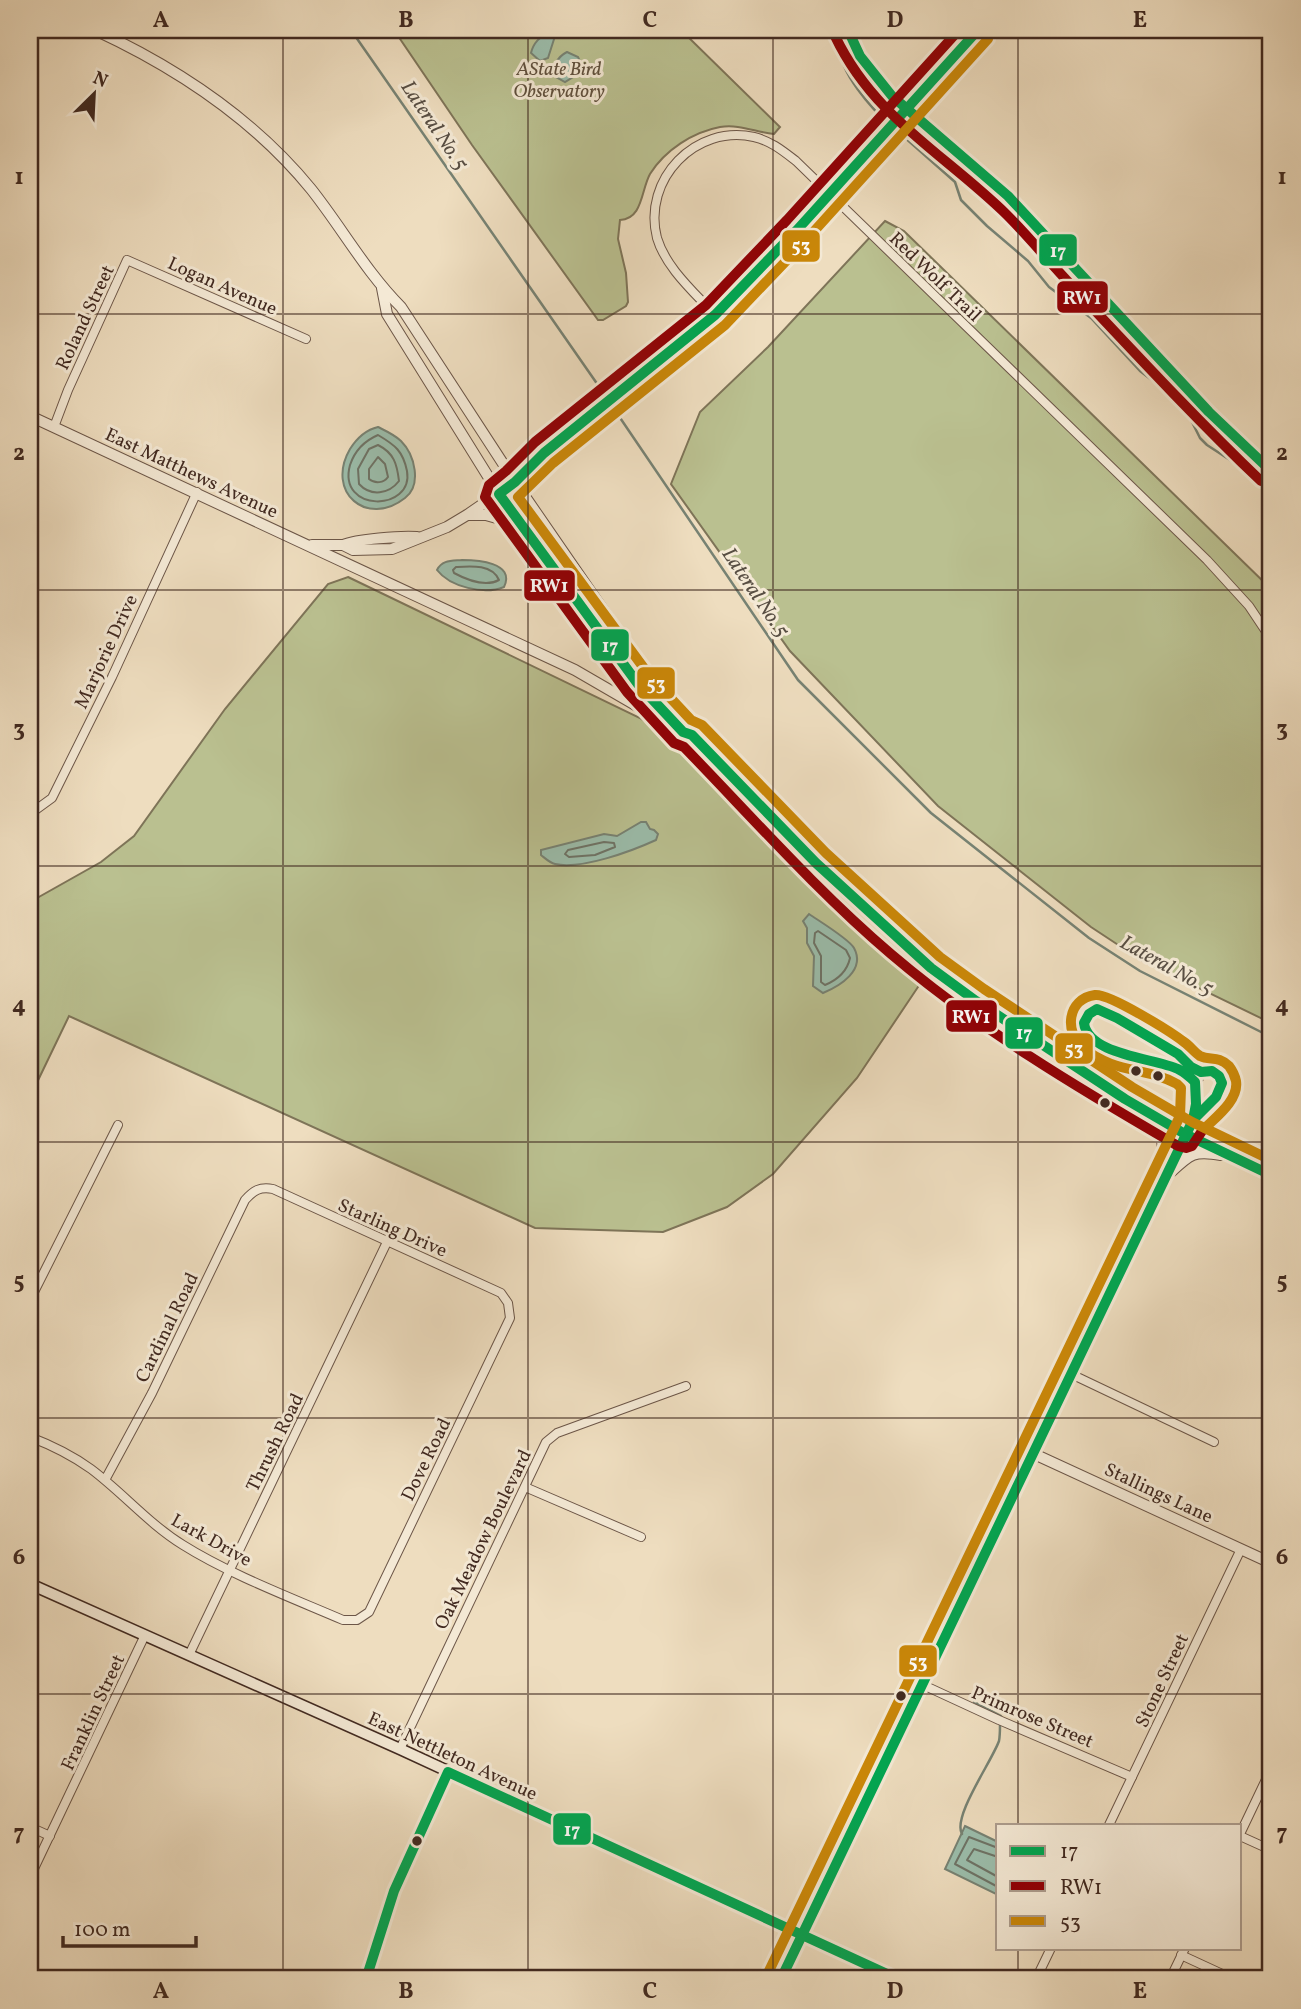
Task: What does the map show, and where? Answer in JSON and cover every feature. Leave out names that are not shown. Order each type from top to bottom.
[{"type":"main road","name":"East Nettleton Avenue","points":[[30,1584],[400,1749],[898,1979]]},
{"type":"main road","points":[[781,1979],[803,1934]]},
{"type":"street","points":[[94,30],[185,77],[256,132],[310,188],[382,288],[401,307],[515,482],[638,659],[691,726],[688,734]]},
{"type":"street","points":[[848,30],[860,56],[891,96],[1008,197],[1209,412],[1271,471]]},
{"type":"street","name":"East Matthews Avenue","points":[[30,416],[307,545],[343,545],[353,550],[380,551],[404,545],[417,537],[447,527],[499,494],[544,453],[715,316],[797,230],[978,30]]},
{"type":"street","name":"Red Wolf Trail","points":[[715,316],[662,251],[656,231],[656,203],[668,171],[682,155],[694,147],[720,137],[734,135],[755,138],[781,149],[806,171],[1207,560],[1249,606],[1271,639]]},
{"type":"street","name":"Logan Avenue","points":[[127,260],[306,339]]},
{"type":"street","name":"Roland Street","points":[[54,427],[127,260]]},
{"type":"street","points":[[382,288],[387,314],[499,494],[638,684],[816,863],[931,968],[976,1002],[1142,1109],[1185,1134],[1271,1175]]},
{"type":"street","name":"Marjorie Drive","points":[[30,814],[52,798],[112,677],[197,492]]},
{"type":"street","points":[[467,515],[486,515],[523,526]]},
{"type":"street","points":[[307,545],[575,670],[688,734]]},
{"type":"street","points":[[803,1934],[1185,1134],[1193,1120],[1219,1091],[1222,1083],[1219,1076],[1212,1071],[1201,1072],[1195,1082],[1196,1104],[1193,1120]]},
{"type":"street","points":[[1142,1109],[1152,1120],[1162,1139],[1165,1177]]},
{"type":"street","points":[[30,1300],[118,1125]]},
{"type":"street","points":[[1165,1177],[1189,1155],[1203,1152],[1236,1158]]},
{"type":"street","name":"Starling Drive","points":[[257,1189],[272,1189],[500,1293],[509,1306]]},
{"type":"street","name":"Cardinal Road","points":[[105,1480],[152,1393],[245,1200],[257,1189]]},
{"type":"street","name":"Thrush Road","points":[[189,1655],[387,1242]]},
{"type":"street","name":"Dove Road","points":[[357,1620],[369,1612],[510,1318],[509,1306]]},
{"type":"street","points":[[1070,1374],[1214,1442]]},
{"type":"street","name":"Oak Meadow Boulevard","points":[[400,1749],[546,1442],[557,1433],[685,1386]]},
{"type":"street","name":"Lark Drive","points":[[30,1437],[74,1458],[105,1480],[158,1527],[182,1544],[230,1569],[343,1620],[357,1620]]},
{"type":"street","name":"Stallings Lane","points":[[1032,1453],[1271,1563]]},
{"type":"street","points":[[525,1487],[641,1537]]},
{"type":"street","name":"Stone Street","points":[[1109,1824],[1241,1549]]},
{"type":"street","name":"Franklin Street","points":[[30,1877],[145,1636]]},
{"type":"street","name":"Primrose Street","points":[[921,1684],[1132,1777]]},
{"type":"street","points":[[1242,1831],[1271,1769]]},
{"type":"street","points":[[366,1979],[394,1891],[448,1772]]},
{"type":"street","points":[[30,1827],[50,1836]]},
{"type":"street","points":[[1242,1836],[1271,1850]]},
{"type":"street","points":[[1036,1979],[1050,1950]]},
{"type":"street","points":[[1170,1979],[1183,1952],[1233,1979]]},
{"type":"green space","name":"AState Bird Observatory","points":[[394,30],[681,30],[780,127],[774,134],[734,127],[710,129],[680,143],[663,157],[650,174],[633,215],[620,220],[618,239],[626,273],[628,302],[603,320],[598,320],[472,145]]},
{"type":"green space","points":[[885,221],[904,231],[1271,589],[1271,1023],[1141,960],[1091,927],[938,806],[790,651],[671,484],[700,412],[768,347]]},
{"type":"green space","points":[[348,577],[640,718],[679,745],[920,984],[857,1078],[773,1174],[727,1207],[663,1232],[535,1228],[69,1016],[30,1097],[30,902],[101,862],[134,836],[225,709],[328,584]]},
{"type":"water","points":[[550,33],[555,36],[548,58],[540,61],[531,53],[532,50],[540,38]]},
{"type":"water","points":[[567,52],[578,57],[580,61],[573,77],[565,82],[556,77],[555,66],[558,59]]},
{"type":"water","points":[[378,427],[396,437],[406,447],[413,462],[415,478],[414,486],[405,498],[391,506],[377,509],[364,507],[354,501],[346,491],[343,479],[344,465],[350,449],[365,432]]},
{"type":"water","points":[[462,560],[485,562],[500,567],[506,579],[504,587],[487,590],[468,588],[450,581],[437,570],[444,563]]},
{"type":"water","points":[[641,822],[646,822],[650,829],[658,834],[656,840],[620,854],[592,862],[566,865],[548,861],[541,855],[541,850],[604,834],[617,836]]},
{"type":"water","points":[[809,914],[846,940],[857,956],[857,963],[849,976],[823,993],[813,986],[814,956],[807,943],[807,928],[803,921]]},
{"type":"water","points":[[965,1826],[996,1841],[996,1894],[945,1869]]},
{"type":"waterway","name":"Lateral No. 5","points":[[351,30],[607,398]]},
{"type":"waterway","points":[[841,49],[845,68],[851,79],[889,124]]},
{"type":"waterway","points":[[894,128],[955,182],[961,200],[1028,261],[1049,287],[1091,318],[1140,371],[1174,397],[1207,445],[1230,460],[1271,495]]},
{"type":"waterway","name":"Lateral No. 5","points":[[610,403],[798,680],[931,813],[1089,938],[1140,971],[1271,1037]]},
{"type":"waterway","points":[[974,1702],[1001,1716]]},
{"type":"waterway","points":[[962,1834],[960,1826],[967,1802],[999,1741],[1000,1724]]},
{"type":"transit line","name":"17","points":[[848,30],[860,56],[892,96],[1008,196],[1209,412],[1271,471]]},
{"type":"transit line","name":"RW1","points":[[959,30],[706,305],[535,442],[489,485],[485,497],[627,692],[674,743],[684,747],[811,879],[891,954],[994,1032],[1178,1146],[1192,1146],[1202,1131]]},
{"type":"transit line","name":"17","points":[[978,30],[797,230],[715,315],[544,453],[499,494],[638,684],[683,732],[692,735],[816,863],[931,968],[976,1001],[1125,1099],[1185,1134],[1271,1175]]},
{"type":"transit line","name":"RW1","points":[[835,36],[851,65],[890,113],[1007,215],[1165,385],[1261,481]]},
{"type":"transit line","name":"53","points":[[988,39],[807,239],[725,325],[553,463],[518,497],[649,675],[691,720],[702,725],[826,853],[940,957],[1132,1087],[1192,1122],[1271,1160]]},
{"type":"transit line","name":"53","points":[[768,1973],[1180,1116],[1181,1088],[1177,1084],[1107,1062],[1083,1048],[1073,1034],[1071,1025],[1071,1017],[1079,1003],[1095,995],[1113,1000],[1167,1030],[1200,1056],[1221,1060],[1229,1066],[1236,1081],[1234,1095],[1226,1108],[1205,1128]]},
{"type":"transit line","name":"17","points":[[1097,1009],[1178,1054],[1191,1067],[1201,1072],[1212,1071],[1219,1076],[1222,1083],[1216,1097],[1193,1120],[1196,1104],[1195,1082],[1178,1069],[1124,1054],[1097,1042],[1088,1034],[1084,1023],[1089,1014],[1097,1009]]},
{"type":"transit line","name":"17","points":[[781,1979],[1193,1120]]},
{"type":"transit line","name":"17","points":[[366,1979],[394,1891],[448,1772],[898,1979]]}]
